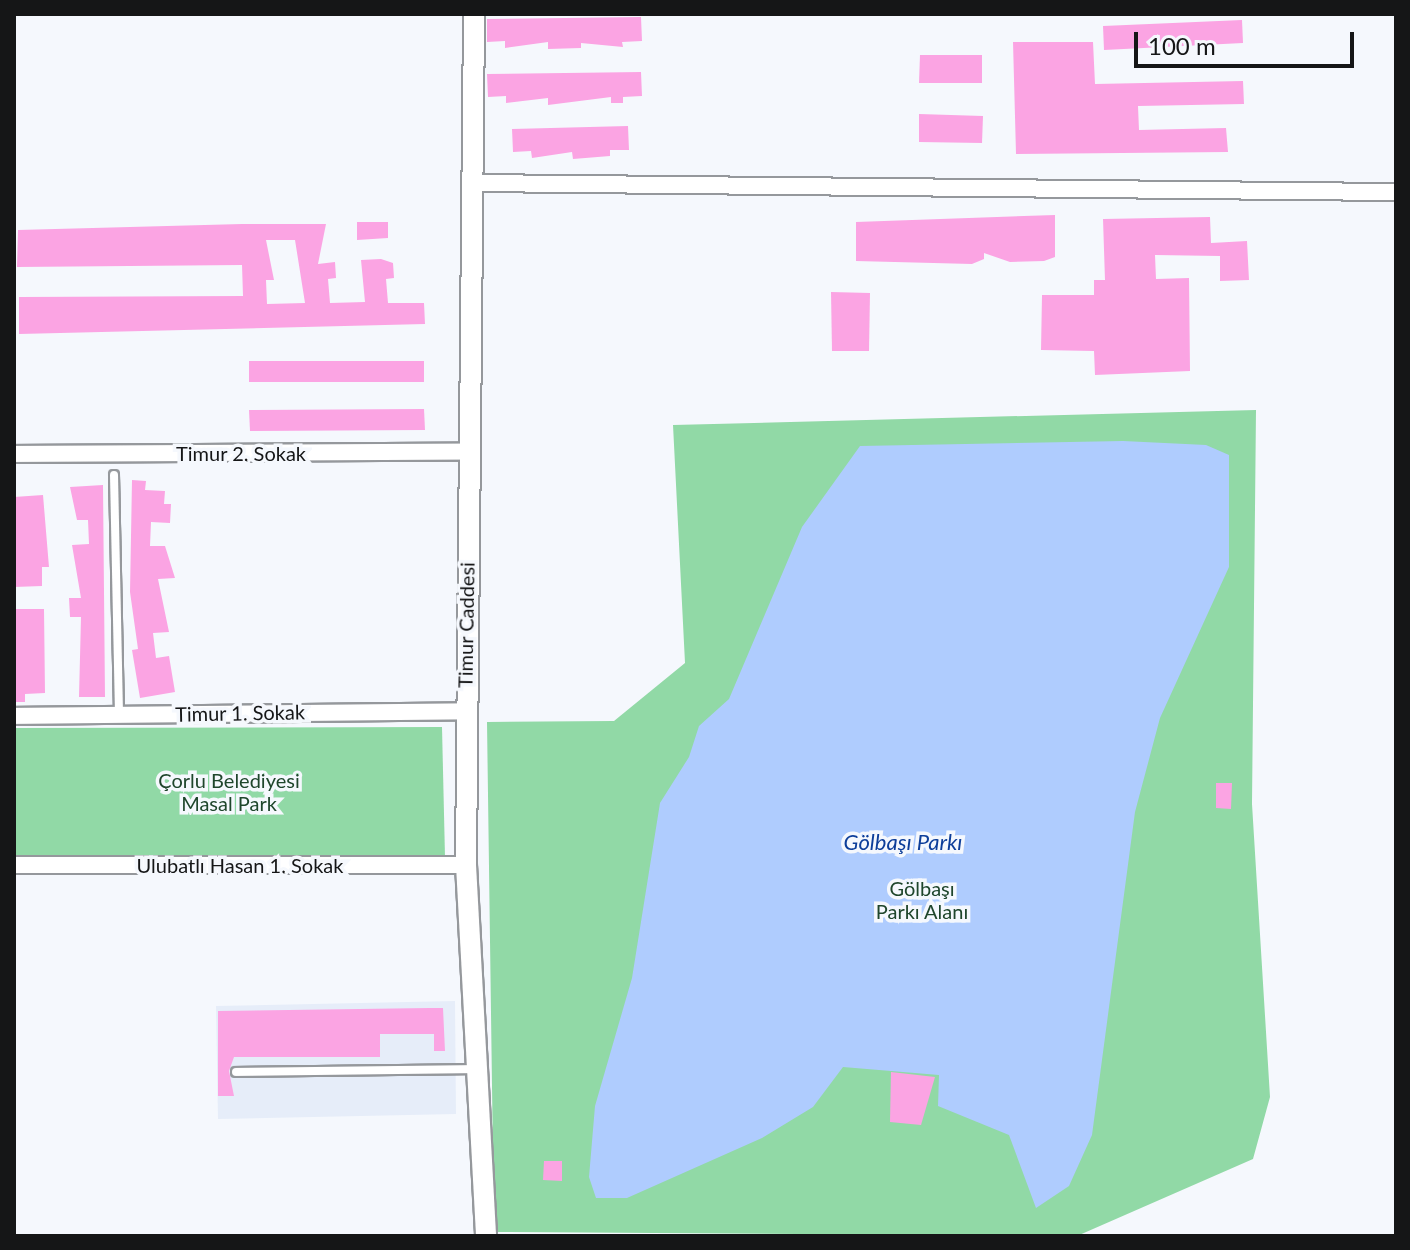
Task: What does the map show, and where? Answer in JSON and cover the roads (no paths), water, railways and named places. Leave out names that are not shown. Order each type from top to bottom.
[{"type":"street","name":"Timur Caddesi","points":[[474,14],[465,711],[466,865],[486,1236]]},
{"type":"street","points":[[472,183],[1396,192]]},
{"type":"street","name":"Timur 2. Sokak","points":[[14,454],[468,452]]},
{"type":"street","name":"Timur 1. Sokak","points":[[14,716],[465,711]]},
{"type":"street","name":"Ulubatlı Hasan 1. Sokak","points":[[14,865],[466,865]]},
{"type":"lane","points":[[114,475],[119,715]]},
{"type":"lane","points":[[236,1072],[477,1069]]},
{"type":"water","name":"Gölbaşı Parkı","points":[[1123,441],[1206,445],[1229,455],[1229,567],[1160,718],[1135,812],[1092,1135],[1069,1186],[1036,1208],[1009,1135],[938,1106],[939,1075],[843,1067],[813,1107],[762,1138],[627,1198],[596,1198],[589,1177],[595,1106],[632,978],[660,803],[689,757],[699,726],[729,699],[802,527],[860,446]]},
{"type":"park label","name":"Çorlu Belediyesi Masal Park","points":[[229,792]]},
{"type":"park label","name":"Gölbaşı Parkı Alanı","points":[[922,900]]}]
